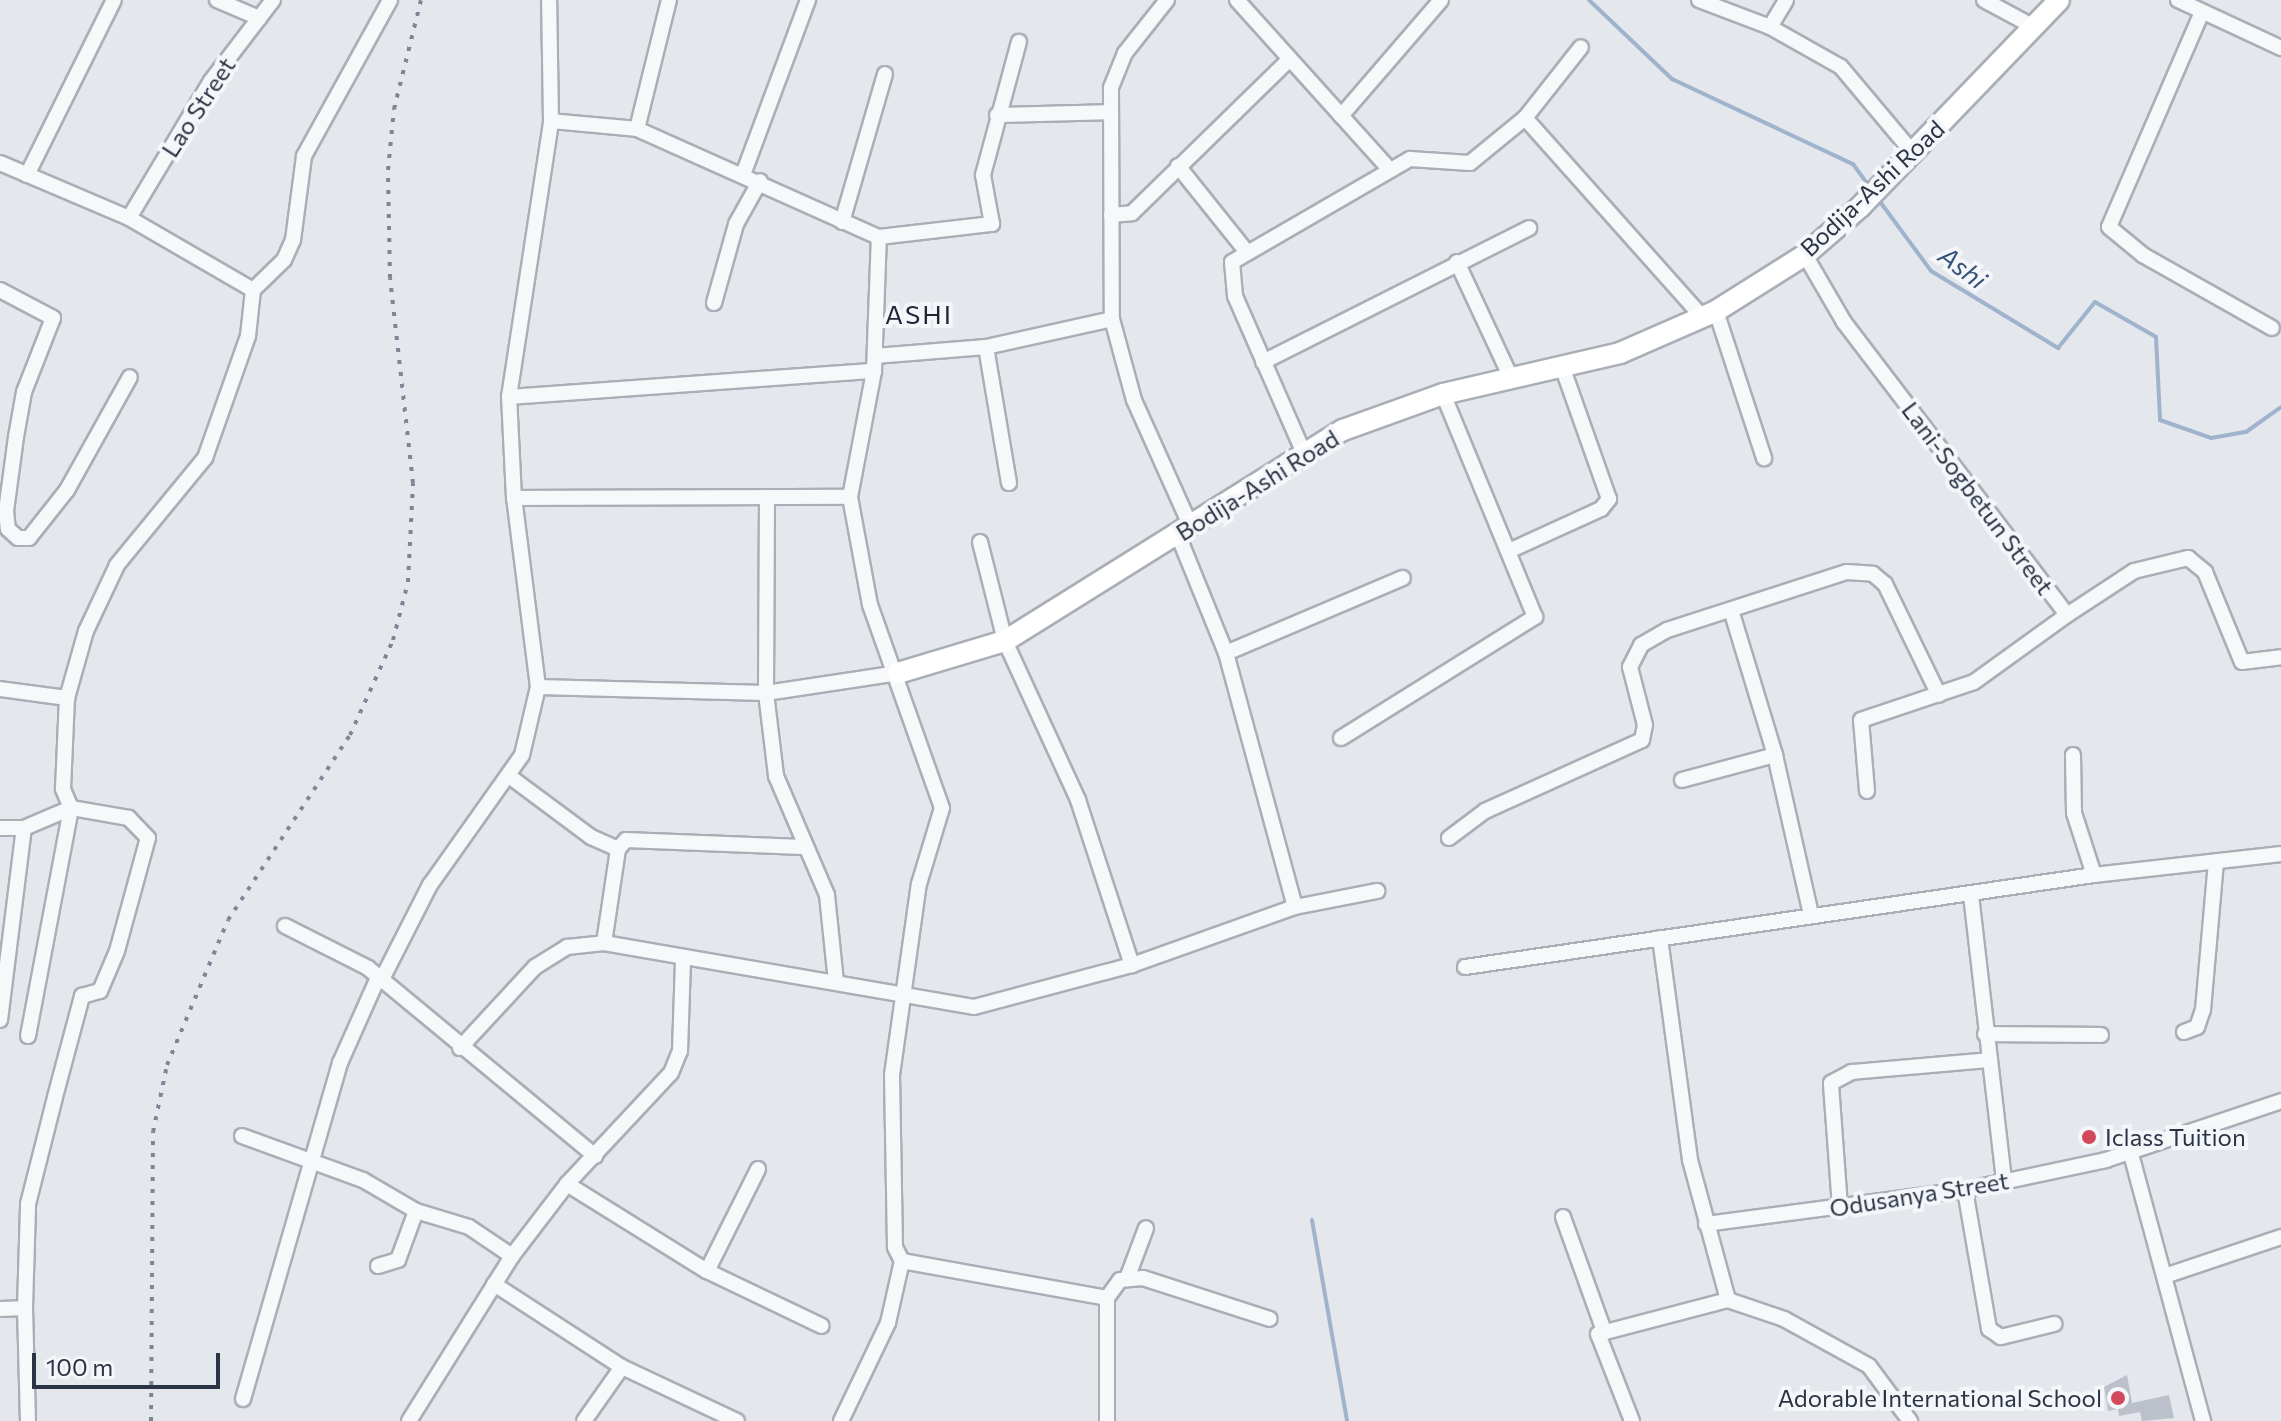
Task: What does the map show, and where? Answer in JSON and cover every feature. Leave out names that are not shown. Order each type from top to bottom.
[{"type":"street","points":[[27,175],[114,0]]},
{"type":"street","points":[[217,0],[259,18]]},
{"type":"street","name":"Lao Street","points":[[129,218],[211,81],[273,0]]},
{"type":"street","points":[[28,1036],[71,808],[61,769],[67,698],[105,586],[205,458],[248,336],[253,290],[284,260],[314,131],[390,0]]},
{"type":"street","points":[[243,1399],[310,1157],[340,1063],[379,980],[438,873],[522,755],[538,687],[514,498],[509,397],[551,121],[549,0]]},
{"type":"street","points":[[637,129],[669,0]]},
{"type":"street","points":[[744,172],[808,0]]},
{"type":"street","points":[[1167,0],[1114,72],[1109,112],[1112,319],[1125,375],[1226,653],[1295,907]]},
{"type":"street","points":[[1237,0],[1390,170]]},
{"type":"street","points":[[1341,116],[1441,0]]},
{"type":"street","points":[[1699,0],[1770,27],[1841,67],[1914,154]]},
{"type":"street","points":[[1770,27],[1786,0]]},
{"type":"street","points":[[1984,0],[2032,26]]},
{"type":"street","name":"Bodija-Ashi Road","points":[[538,687],[766,693],[898,673],[1005,641],[1184,531],[1303,451],[1362,422],[1443,394],[1563,369],[1657,342],[1709,314],[1805,255],[1860,207],[2059,0]]},
{"type":"street","points":[[2178,0],[2281,48]]},
{"type":"street","points":[[2202,12],[2109,227],[2143,255],[2272,328]]},
{"type":"street","points":[[551,121],[637,129],[744,172],[842,222],[879,237],[992,224],[983,175],[1019,42]]},
{"type":"street","points":[[1303,451],[1230,280],[1232,262],[1246,251],[1410,159],[1470,163],[1525,118],[1581,47]]},
{"type":"street","points":[[1111,215],[1132,213],[1289,60]]},
{"type":"street","points":[[842,222],[885,74]]},
{"type":"street","points":[[997,115],[1109,112]]},
{"type":"street","points":[[1525,118],[1709,314],[1764,458]]},
{"type":"street","points":[[0,163],[129,218],[253,290]]},
{"type":"street","points":[[1178,166],[1246,251]]},
{"type":"street","points":[[714,303],[736,224],[760,181]]},
{"type":"street","points":[[1263,362],[1529,228]]},
{"type":"street","points":[[841,1421],[888,1323],[902,1261],[895,1247],[898,1139],[891,1093],[901,993],[919,884],[942,808],[898,673],[870,605],[850,497],[875,363],[879,237]]},
{"type":"street","name":"Lani-Sogbetun Street","points":[[1805,255],[1844,322],[2067,615],[2134,571],[2188,558],[2205,572],[2242,662],[2281,657]]},
{"type":"street","points":[[1457,262],[1511,378]]},
{"type":"street","points":[[0,290],[53,318],[24,392],[4,522],[23,540],[38,528],[102,435],[130,377]]},
{"type":"street","points":[[509,397],[875,363],[986,347],[1112,319]]},
{"type":"street","points":[[986,347],[1009,483]]},
{"type":"street","points":[[1511,550],[1601,509],[1609,499],[1563,369]]},
{"type":"street","points":[[1341,738],[1530,623],[1533,607],[1443,394]]},
{"type":"street","points":[[514,498],[850,497]]},
{"type":"street","points":[[767,499],[766,693],[776,776],[802,847],[827,895],[836,982]]},
{"type":"street","points":[[980,542],[1005,641],[1078,800],[1132,965]]},
{"type":"street","points":[[1449,838],[1485,811],[1642,740],[1645,725],[1632,656],[1667,630],[1847,572],[1873,574],[1885,584],[1939,695]]},
{"type":"street","points":[[1226,653],[1403,578]]},
{"type":"street","points":[[1731,610],[1775,755],[1811,915]]},
{"type":"street","points":[[1867,791],[1861,720],[1974,682],[2067,615]]},
{"type":"street","points":[[0,689],[67,698]]},
{"type":"street","points":[[1682,780],[1775,755]]},
{"type":"street","points":[[2073,755],[2074,813],[2094,875]]},
{"type":"street","points":[[509,776],[618,849]]},
{"type":"street","points":[[0,828],[24,828],[71,808],[129,818],[148,838],[117,951],[100,991],[82,996],[28,1204],[25,1308],[28,1421]]},
{"type":"street","points":[[0,1020],[24,828]]},
{"type":"street","points":[[604,943],[618,849],[633,838],[755,850],[802,847]]},
{"type":"street","points":[[1465,967],[2094,875],[2281,854]]},
{"type":"street","points":[[2184,1032],[2197,1027],[2203,1010],[2216,862]]},
{"type":"street","points":[[460,1048],[552,953],[604,943],[683,961],[836,982],[974,1007],[1132,965],[1295,907],[1377,891]]},
{"type":"street","points":[[1971,895],[2004,1182]]},
{"type":"street","points":[[285,926],[360,963],[595,1156]]},
{"type":"street","points":[[1660,938],[1690,1160],[1728,1300]]},
{"type":"street","points":[[409,1421],[512,1256],[567,1184],[671,1073],[680,1051],[683,961]]},
{"type":"street","points":[[1985,1034],[2101,1035]]},
{"type":"street","points":[[1840,1207],[1831,1083],[1852,1072],[1989,1060]]},
{"type":"street","name":"Odusanya Street","points":[[1706,1224],[1965,1190],[2004,1182],[2131,1154],[2281,1101]]},
{"type":"street","points":[[242,1136],[310,1157],[416,1211],[469,1227],[512,1256]]},
{"type":"street","points":[[2131,1154],[2168,1275],[2203,1421]]},
{"type":"street","points":[[707,1271],[758,1169]]},
{"type":"street","points":[[567,1184],[707,1271],[822,1326]]},
{"type":"street","points":[[1965,1190],[1989,1329],[2001,1337],[2054,1324]]},
{"type":"street","points":[[378,1266],[398,1260],[416,1211]]},
{"type":"street","points":[[1563,1217],[1604,1331]]},
{"type":"street","points":[[1107,1421],[1107,1298],[1128,1276],[1146,1228]]},
{"type":"street","points":[[2168,1275],[2281,1237]]},
{"type":"street","points":[[902,1261],[1107,1298]]},
{"type":"street","points":[[1128,1276],[1270,1319]]},
{"type":"street","points":[[494,1284],[622,1367],[737,1421]]},
{"type":"street","points":[[1632,1421],[1598,1341],[1604,1331],[1728,1300],[1784,1319],[1869,1366],[1910,1421]]},
{"type":"street","points":[[0,1309],[25,1308]]},
{"type":"street","points":[[584,1421],[622,1367]]},
{"type":"building","points":[[2127,1375],[2132,1403],[2169,1395],[2174,1418],[2142,1421],[2140,1412],[2119,1416],[2118,1409],[2108,1411],[2104,1387]]},
{"type":"waterway","name":"Ashi","points":[[1589,0],[1672,79],[1853,164],[1871,189]]},
{"type":"waterway","name":"Ashi","points":[[1878,199],[1931,271],[2058,348],[2095,302],[2156,337],[2160,420],[2211,438],[2246,432],[2281,407]]},
{"type":"waterway","points":[[1312,1220],[1347,1421]]},
{"type":"railway","points":[[151,1421],[153,1132],[167,1065],[228,920],[350,735],[393,640],[408,582],[413,483],[390,278],[388,170],[394,109],[421,0]]},
{"type":"place","name":"Iclass Tuition","points":[[2089,1137]]},
{"type":"place","name":"Adorable International School","points":[[2118,1398]]},
{"type":"district","name":"ASHI","points":[[919,314]]}]
